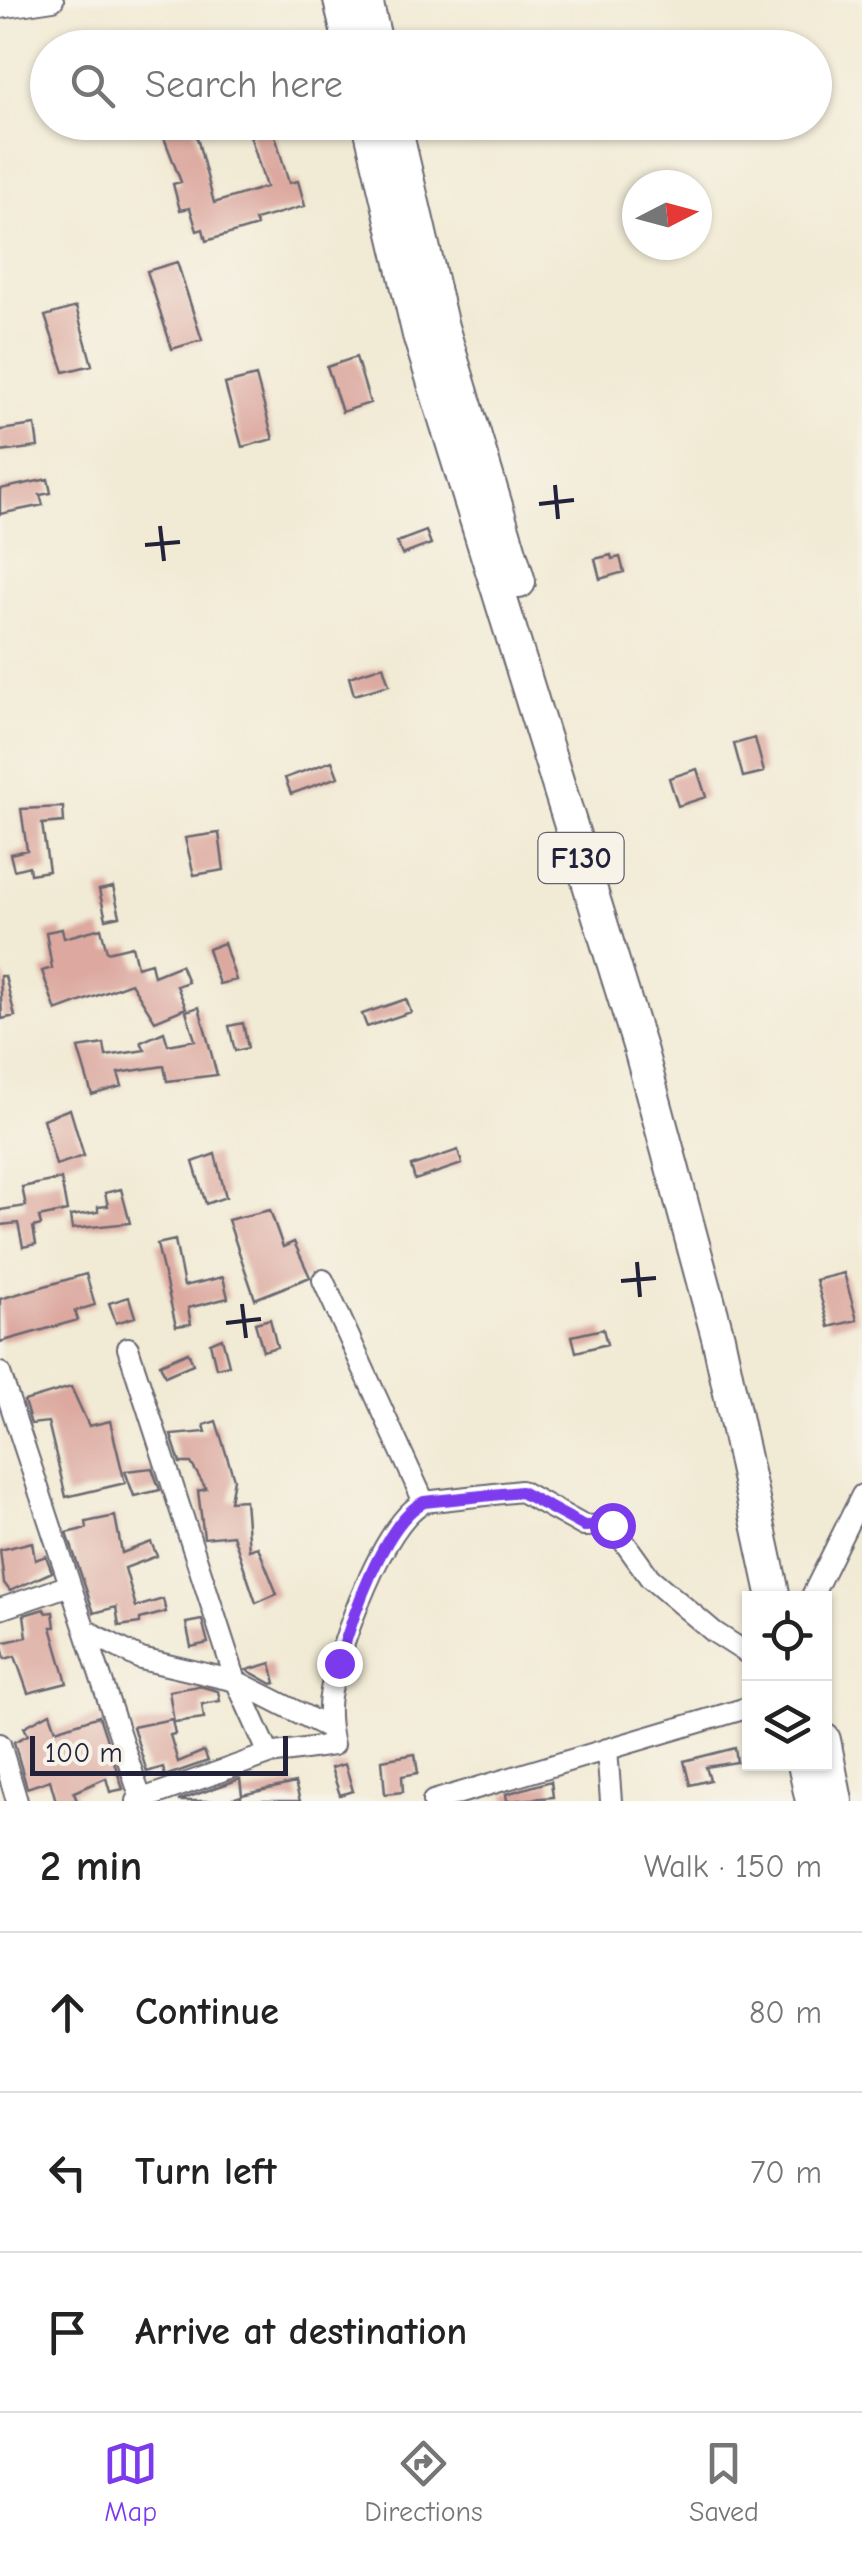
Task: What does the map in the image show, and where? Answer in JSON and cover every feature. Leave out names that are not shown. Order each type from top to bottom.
[{"type":"main road","points":[[340,0],[348,30]]},
{"type":"main road","points":[[366,0],[373,30]]},
{"type":"main road","name":"F130","points":[[373,140],[419,336],[646,1071],[718,1338],[772,1591]]},
{"type":"main road","name":"F130","points":[[398,140],[442,327],[652,1023],[722,1277],[794,1591]]},
{"type":"main road","points":[[806,1771],[812,1801]]},
{"type":"main road","points":[[830,1771],[836,1801]]},
{"type":"street","points":[[0,8],[52,0]]},
{"type":"street","points":[[323,1280],[424,1502]]},
{"type":"street","points":[[128,1348],[236,1681],[269,1754]]},
{"type":"street","points":[[0,1373],[88,1631],[139,1800],[269,1754],[333,1745],[329,1728],[330,1692],[366,1592],[389,1539],[413,1508],[424,1502],[521,1492],[584,1526],[612,1525],[650,1578],[714,1632],[742,1649]]},
{"type":"street","points":[[815,1591],[862,1495]]},
{"type":"street","points":[[0,1609],[70,1585]]},
{"type":"street","points":[[88,1631],[141,1659],[236,1681],[329,1728]]},
{"type":"street","points":[[433,1801],[490,1792],[607,1749],[742,1710]]},
{"type":"street","points":[[0,1744],[17,1801]]},
{"type":"street","points":[[607,1749],[611,1801]]},
{"type":"building","points":[[165,140],[198,140],[214,203],[266,187],[252,140],[276,140],[289,183],[298,181],[305,206],[255,220],[257,226],[206,241],[203,229],[197,231],[190,208],[180,210],[173,184],[181,182]]},
{"type":"building","points":[[177,262],[202,340],[172,349],[147,271]]},
{"type":"building","points":[[76,307],[92,365],[64,372],[45,316]]},
{"type":"building","points":[[356,357],[370,403],[342,412],[327,367]]},
{"type":"building","points":[[256,376],[273,439],[242,447],[225,384]]},
{"type":"building","points":[[35,425],[38,447],[0,452],[0,430]]},
{"type":"building","points":[[48,479],[51,493],[40,495],[43,505],[0,514],[0,489]]},
{"type":"building","points":[[426,531],[431,544],[402,555],[397,542]]},
{"type":"building","points":[[611,555],[612,559],[620,557],[624,572],[600,579],[595,559]]},
{"type":"building","points":[[383,666],[389,685],[354,695],[349,677]]},
{"type":"building","points":[[755,738],[764,772],[743,777],[734,744]]},
{"type":"building","points":[[332,761],[338,777],[291,794],[285,778]]},
{"type":"building","points":[[697,769],[706,797],[678,806],[669,778]]},
{"type":"building","points":[[63,807],[64,822],[42,824],[49,871],[30,874],[29,866],[14,870],[10,854],[27,850],[21,809]]},
{"type":"building","points":[[219,833],[224,870],[194,875],[185,838]]},
{"type":"building","points":[[113,887],[120,916],[106,919],[99,890]]},
{"type":"building","points":[[101,928],[107,952],[132,946],[137,967],[151,963],[154,976],[181,965],[188,982],[177,986],[186,1008],[155,1021],[131,983],[56,1011],[42,971],[52,968],[46,932],[62,929],[64,938]]},
{"type":"building","points":[[224,943],[236,980],[219,984],[208,949]]},
{"type":"building","points":[[0,976],[5,976],[15,1016],[2,1019]]},
{"type":"building","points":[[406,999],[411,1012],[367,1027],[362,1014]]},
{"type":"building","points":[[199,1007],[217,1075],[167,1081],[164,1066],[118,1073],[122,1086],[92,1095],[78,1048],[104,1044],[106,1056],[145,1050],[141,1042],[164,1032],[168,1045],[195,1040],[186,1011]]},
{"type":"building","points":[[243,1023],[248,1048],[235,1051],[229,1026]]},
{"type":"building","points":[[70,1109],[84,1156],[56,1165],[43,1119]]},
{"type":"building","points":[[458,1150],[462,1164],[415,1180],[411,1166]]},
{"type":"building","points":[[215,1154],[226,1197],[206,1204],[193,1162]]},
{"type":"building","points":[[61,1179],[67,1211],[39,1217],[41,1225],[33,1227],[36,1244],[23,1247],[18,1223],[0,1225],[0,1210],[26,1206],[22,1187]]},
{"type":"building","points":[[121,1189],[130,1223],[72,1229],[70,1216],[98,1212],[98,1207],[108,1206],[105,1193]]},
{"type":"building","points":[[270,1210],[283,1247],[294,1242],[310,1277],[255,1299],[228,1220]]},
{"type":"building","points":[[175,1240],[184,1286],[223,1277],[228,1298],[188,1308],[191,1324],[176,1326],[157,1244]]},
{"type":"building","points":[[844,1273],[857,1320],[829,1327],[816,1280]]},
{"type":"building","points":[[86,1274],[95,1305],[75,1311],[78,1320],[0,1342],[0,1299]]},
{"type":"building","points":[[129,1297],[135,1317],[116,1323],[109,1303]]},
{"type":"building","points":[[270,1319],[277,1347],[263,1351],[255,1323]]},
{"type":"building","points":[[603,1329],[607,1344],[576,1352],[572,1336]]},
{"type":"building","points":[[222,1338],[229,1365],[216,1368],[210,1343]]},
{"type":"building","points":[[188,1352],[193,1364],[165,1376],[160,1364]]},
{"type":"building","points":[[71,1387],[89,1426],[110,1421],[125,1483],[66,1497],[48,1422],[31,1424],[24,1401]]},
{"type":"building","points":[[216,1421],[234,1479],[230,1501],[245,1500],[249,1550],[258,1547],[277,1594],[256,1603],[233,1535],[204,1538],[198,1491],[206,1489],[191,1463],[180,1463],[171,1435],[206,1432],[204,1425]]},
{"type":"building","points":[[152,1468],[160,1490],[134,1496],[125,1471]]},
{"type":"building","points":[[115,1516],[122,1553],[151,1542],[157,1556],[125,1568],[136,1607],[163,1599],[166,1612],[140,1619],[140,1623],[119,1626],[116,1607],[94,1613],[67,1533],[87,1528],[86,1522]]},
{"type":"building","points":[[32,1542],[35,1560],[46,1556],[52,1572],[10,1591],[4,1583],[0,1550]]},
{"type":"building","points":[[44,1609],[46,1613],[53,1612],[55,1627],[51,1627],[67,1683],[28,1693],[15,1656],[5,1659],[1,1643],[27,1637],[24,1615]]},
{"type":"building","points":[[202,1620],[208,1643],[191,1647],[186,1623]]},
{"type":"building","points":[[271,1663],[276,1683],[247,1670]]},
{"type":"building","points":[[199,1686],[218,1691],[220,1701],[202,1704],[204,1718],[174,1722],[169,1691]]},
{"type":"building","points":[[50,1713],[56,1730],[99,1716],[123,1789],[110,1792],[106,1778],[74,1792],[77,1801],[56,1801],[50,1780],[27,1788],[14,1742],[28,1735],[24,1727]]},
{"type":"building","points":[[172,1719],[175,1734],[170,1735],[178,1762],[204,1751],[208,1761],[165,1776],[163,1767],[147,1772],[133,1727]]},
{"type":"building","points":[[735,1748],[737,1762],[706,1767],[710,1780],[690,1785],[684,1761]]},
{"type":"building","points":[[415,1754],[418,1773],[402,1776],[403,1792],[385,1794],[382,1760]]},
{"type":"building","points":[[345,1764],[353,1791],[340,1795],[331,1768]]},
{"type":"building","points":[[240,1779],[242,1795],[295,1783],[300,1801],[241,1801],[241,1796],[226,1801],[178,1801]]},
{"type":"building","points":[[551,1781],[553,1797],[507,1801],[506,1794]]},
{"type":"route","points":[[339,1663],[389,1539],[413,1508],[424,1502],[521,1492],[584,1526],[602,1522],[612,1525]]}]
